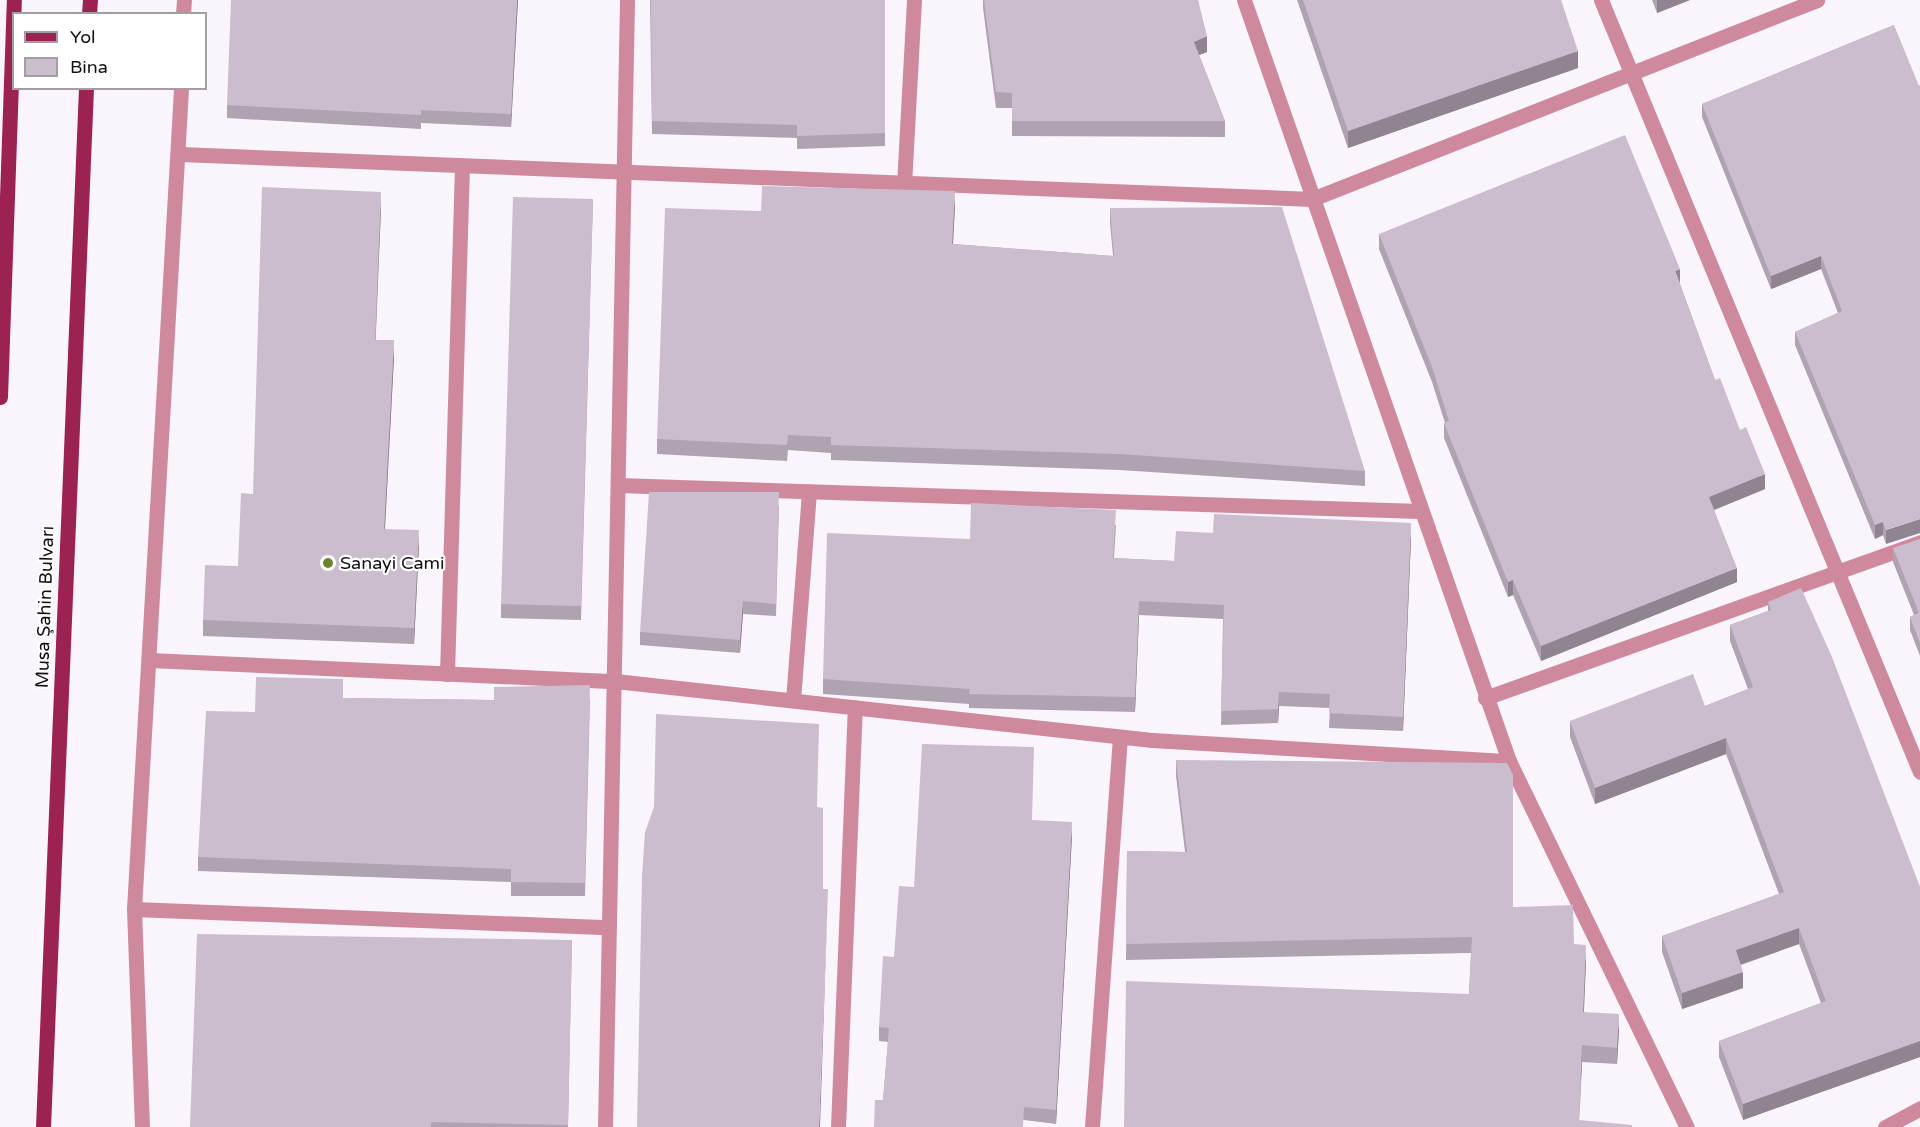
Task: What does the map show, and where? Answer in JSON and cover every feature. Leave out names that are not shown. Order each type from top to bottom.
[{"type":"main road","points":[[0,397],[12,57]]},
{"type":"main road","name":"Musa Şahin Bulvarı","points":[[43,1127],[86,90]]},
{"type":"street","points":[[605,1127],[627,0]]},
{"type":"street","points":[[904,185],[914,0]]},
{"type":"street","points":[[1244,0],[1485,698],[1509,761],[1687,1127]]},
{"type":"street","points":[[1601,0],[1629,74],[1920,772]]},
{"type":"street","points":[[179,154],[904,185],[1312,198],[1817,0]]},
{"type":"street","points":[[142,1127],[134,909],[181,90]]},
{"type":"street","points":[[447,674],[462,167]]},
{"type":"street","points":[[618,485],[1420,511]]},
{"type":"street","points":[[793,700],[809,492]]},
{"type":"street","points":[[1485,698],[1837,575],[1920,542]]},
{"type":"street","points":[[149,660],[615,681],[1120,736],[1509,761]]},
{"type":"street","points":[[838,1127],[855,707]]},
{"type":"street","points":[[1092,1127],[1120,736]]},
{"type":"street","points":[[134,909],[608,927]]},
{"type":"street","points":[[1885,1127],[1920,1108]]},
{"type":"building","points":[[231,0],[517,0],[511,114],[421,110],[421,115],[227,105]]},
{"type":"building","points":[[651,0],[885,0],[885,133],[797,136],[797,125],[652,121]]},
{"type":"building","points":[[984,0],[1198,0],[1207,36],[1194,42],[1225,121],[1012,121],[1012,93],[996,92]]},
{"type":"building","points":[[1303,0],[1561,0],[1578,51],[1348,131]]},
{"type":"building","points":[[1894,25],[1920,85],[1920,519],[1886,530],[1883,522],[1875,525],[1795,332],[1842,311],[1821,256],[1771,276],[1702,104]]},
{"type":"building","points":[[1625,135],[1680,269],[1675,271],[1715,380],[1720,378],[1740,430],[1746,427],[1765,474],[1709,497],[1737,568],[1541,646],[1513,580],[1508,582],[1444,423],[1449,421],[1432,367],[1379,234]]},
{"type":"building","points":[[762,186],[955,191],[952,244],[1114,256],[1110,208],[1282,207],[1365,471],[1120,454],[831,445],[831,437],[788,435],[787,445],[657,439],[665,208],[761,211]]},
{"type":"building","points":[[262,187],[381,192],[375,340],[394,340],[384,529],[419,530],[414,628],[203,620],[205,565],[238,566],[241,493],[253,494]]},
{"type":"building","points":[[513,197],[593,199],[581,606],[501,604]]},
{"type":"building","points":[[649,492],[779,492],[776,604],[743,601],[740,640],[640,632]]},
{"type":"building","points":[[971,503],[1116,510],[1113,558],[1174,561],[1176,531],[1213,533],[1214,514],[1411,523],[1403,717],[1329,713],[1330,694],[1279,692],[1278,709],[1221,711],[1224,605],[1139,601],[1135,697],[969,694],[970,689],[823,679],[827,533],[970,539]]},
{"type":"building","points":[[1920,539],[1920,643],[1910,617],[1919,613],[1893,548]]},
{"type":"building","points":[[1801,588],[1832,657],[1920,887],[1920,1041],[1743,1104],[1719,1041],[1826,1001],[1799,928],[1736,950],[1743,972],[1682,993],[1662,936],[1784,892],[1726,738],[1595,788],[1570,721],[1693,674],[1705,706],[1753,687],[1730,625],[1771,610],[1768,602]]},
{"type":"building","points":[[256,677],[343,679],[343,698],[494,700],[494,687],[590,685],[585,883],[511,882],[511,869],[198,857],[206,711],[255,712]]},
{"type":"building","points":[[656,714],[819,724],[817,807],[823,808],[823,889],[828,889],[819,1127],[637,1127],[642,875],[645,832],[654,807]]},
{"type":"building","points":[[922,744],[1034,747],[1032,820],[1072,822],[1056,1110],[1024,1107],[1023,1127],[874,1127],[875,1100],[883,1100],[889,1028],[879,1027],[883,956],[894,957],[899,886],[914,887]]},
{"type":"building","points":[[1176,760],[1507,763],[1513,775],[1513,907],[1573,905],[1574,944],[1586,945],[1583,1012],[1619,1014],[1617,1048],[1582,1045],[1579,1120],[1632,1125],[1632,1127],[1124,1127],[1126,981],[1469,994],[1472,937],[1126,944],[1127,851],[1187,852]]},
{"type":"building","points":[[197,934],[572,940],[568,1125],[431,1122],[431,1127],[190,1127]]},
{"type":"place","name":"Sanayi Cami","points":[[328,563]]}]
